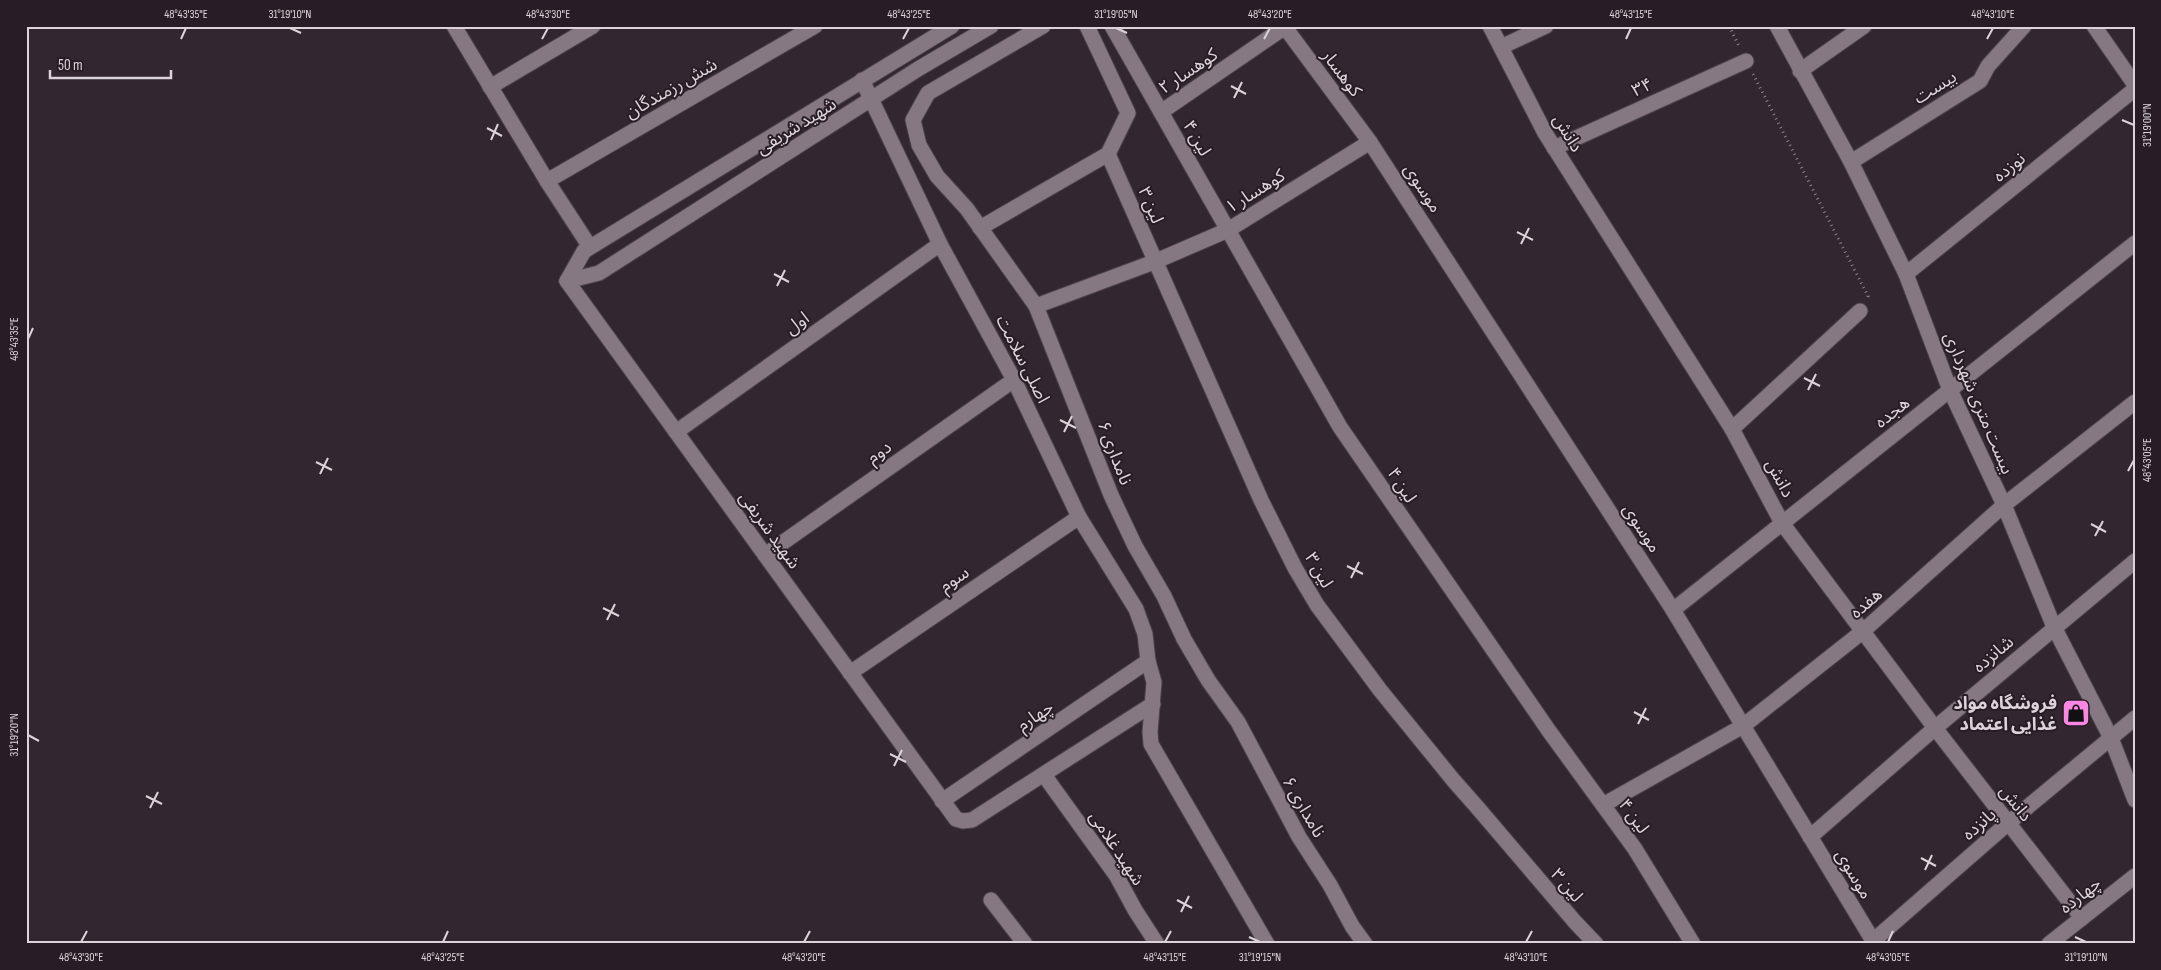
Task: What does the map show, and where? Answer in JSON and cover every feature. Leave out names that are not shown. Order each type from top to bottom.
[{"type":"street","points":[[454,26],[547,181],[590,247]]},
{"type":"street","points":[[490,87],[593,26]]},
{"type":"street","name":"شش رزمندگان","points":[[547,181],[815,26]]},
{"type":"street","name":"شهید شریفی","points":[[567,281],[584,251],[590,247],[952,26]]},
{"type":"street","name":"شهید شریفی","points":[[567,281],[599,273],[873,100],[918,69],[991,26]]},
{"type":"street","name":"نامداری ۶","points":[[1043,26],[928,93],[913,120],[919,145],[937,176],[967,209],[1036,306],[1110,496],[1135,546],[1164,596],[1184,639],[1208,680],[1238,722],[1299,838],[1330,885],[1352,926],[1366,944]]},
{"type":"street","points":[[980,228],[1108,154],[1128,113],[1086,26]]},
{"type":"street","name":"لین ۴","points":[[1112,26],[1340,427],[1549,731],[1650,872],[1693,944]]},
{"type":"street","name":"دانش","points":[[1490,26],[1554,148],[1732,429],[1782,523],[2007,824],[2082,918]]},
{"type":"street","points":[[1500,47],[1546,26]]},
{"type":"street","name":"بیست متری شهرداری","points":[[1777,26],[1851,162],[1906,274],[1950,390],[2004,505],[2054,627],[2111,738],[2135,800]]},
{"type":"street","points":[[1800,71],[1864,26]]},
{"type":"street","name":"بیست","points":[[1851,162],[1980,81],[1988,66],[2024,26]]},
{"type":"street","points":[[2094,26],[2135,85]]},
{"type":"street","name":"کوهسار ۲","points":[[1161,112],[1284,27]]},
{"type":"street","name":"کوهسار","points":[[1284,27],[1370,142]]},
{"type":"street","name":"۳۴","points":[[1554,148],[1746,61]]},
{"type":"street","name":"اصلی سلامت","points":[[862,80],[940,244],[1014,380],[1080,517],[1136,609],[1145,634],[1148,662],[1154,682],[1150,732],[1151,744],[1267,944]]},
{"type":"street","name":"نوزده","points":[[1906,274],[2135,89]]},
{"type":"street","name":"کوهسار ۱","points":[[1036,306],[1154,262],[1228,230],[1370,142]]},
{"type":"street","name":"موسوی","points":[[1370,142],[1672,610],[1874,943]]},
{"type":"street","name":"لین ۳","points":[[1108,154],[1154,262],[1277,534],[1316,605],[1380,690],[1454,781],[1596,944]]},
{"type":"street","name":"هجده","points":[[1672,610],[2135,243]]},
{"type":"street","name":"اول","points":[[676,432],[940,244]]},
{"type":"street","name":"شهید شریفی","points":[[567,281],[956,819],[963,821],[972,820],[1153,704]]},
{"type":"street","points":[[1732,429],[1860,311]]},
{"type":"street","name":"دوم","points":[[765,555],[1014,380]]},
{"type":"street","name":"هفده","points":[[1603,805],[1743,726],[1862,632],[2004,505],[2135,402]]},
{"type":"street","name":"سوم","points":[[850,673],[1080,517]]},
{"type":"street","name":"شانزده","points":[[1810,837],[1935,728],[2135,561]]},
{"type":"street","name":"چهارم","points":[[942,801],[1148,662]]},
{"type":"street","name":"پانزده","points":[[1874,943],[2007,824],[2135,718]]},
{"type":"street","name":"شهید غلامی","points":[[1044,775],[1116,875],[1135,910],[1157,944]]},
{"type":"street","name":"چهارده","points":[[2049,944],[2135,876]]},
{"type":"street","points":[[991,900],[1025,944]]},
{"type":"path","points":[[1729,26],[1868,296],[1860,311]]},
{"type":"place","name":"فروشگاه مواد غذایی اعتماد","points":[[2076,713]]}]
